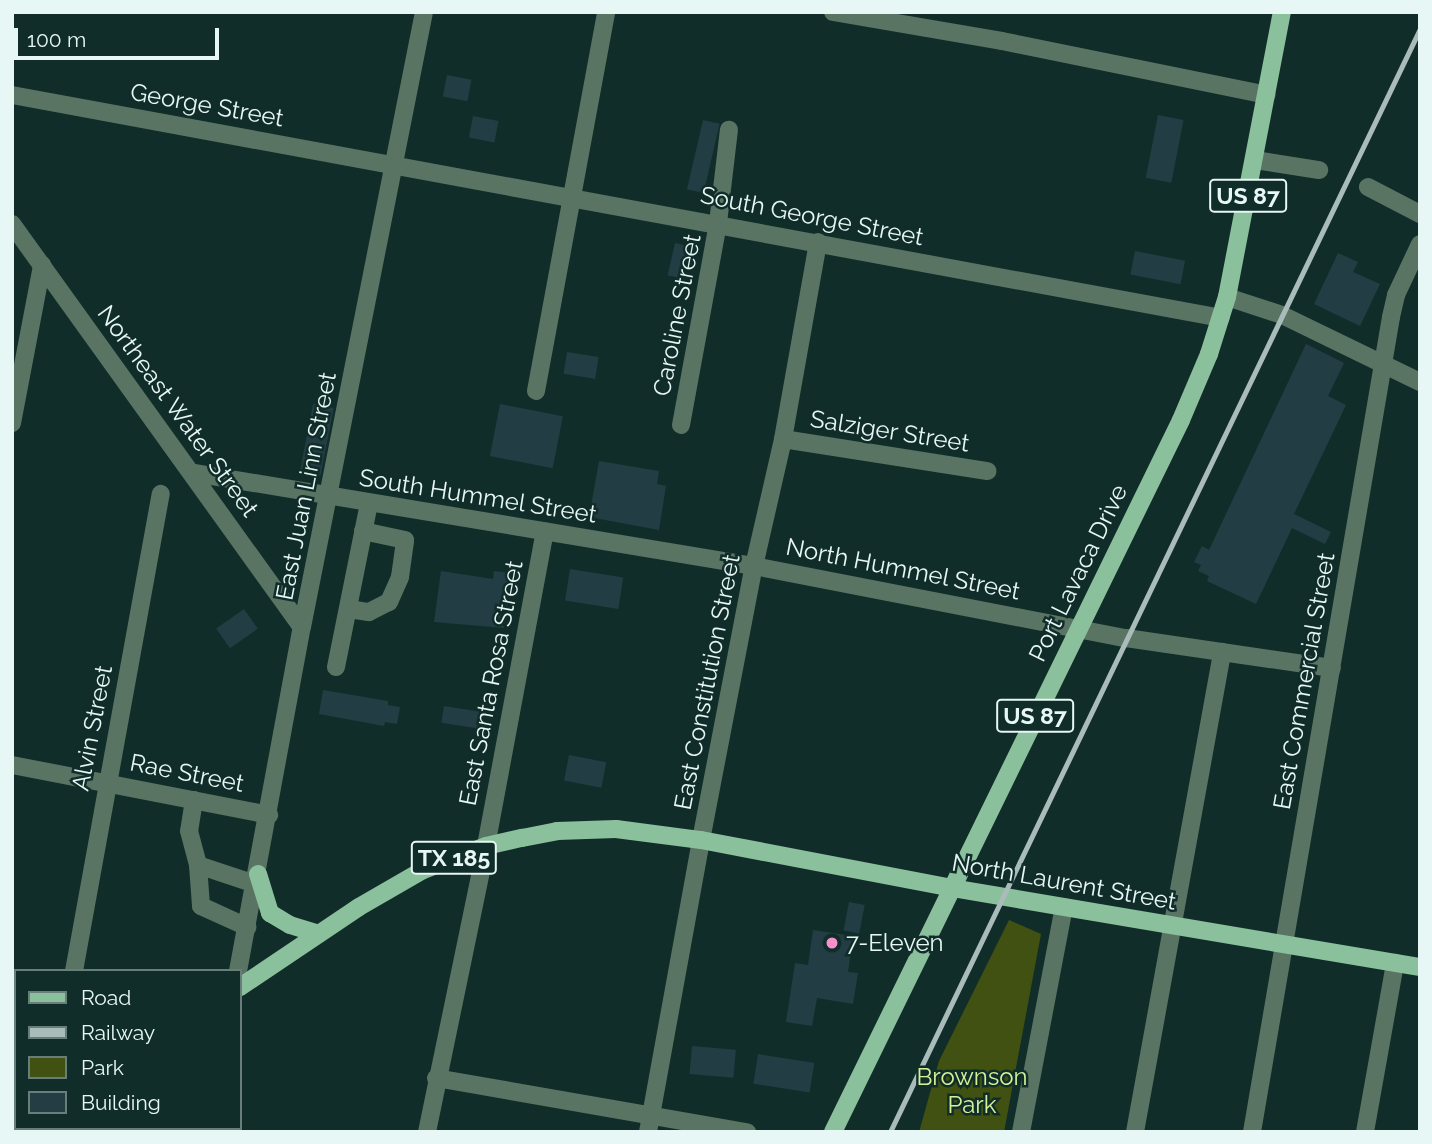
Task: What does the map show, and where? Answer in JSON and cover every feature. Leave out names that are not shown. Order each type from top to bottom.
[{"type":"main road","name":"US 87","points":[[1227,297],[1282,12]]},
{"type":"main road","name":"Port Lavaca Drive","points":[[833,1132],[1077,627],[1181,420],[1227,297]]},
{"type":"main road","name":"TX 185","points":[[242,986],[423,870],[486,846],[557,831],[616,829],[701,840]]},
{"type":"main road","name":"North Laurent Street","points":[[701,840],[953,888],[1420,967]]},
{"type":"main road","points":[[257,879],[270,913],[290,925],[319,934]]},
{"type":"street","name":"East Juan Linn Street","points":[[238,969],[302,627],[424,12]]},
{"type":"street","points":[[537,391],[606,12]]},
{"type":"street","points":[[833,12],[1002,41],[1267,95]]},
{"type":"street","name":"George Street","points":[[12,96],[394,164]]},
{"type":"street","name":"Caroline Street","points":[[681,425],[718,223],[729,130]]},
{"type":"street","points":[[1255,160],[1319,170]]},
{"type":"street","name":"South George Street","points":[[394,164],[1221,318]]},
{"type":"street","points":[[1368,187],[1420,214]]},
{"type":"street","name":"Northeast Water Street","points":[[12,224],[194,473],[302,627]]},
{"type":"street","name":"East Constitution Street","points":[[650,1124],[701,840],[754,566],[783,439],[818,242]]},
{"type":"street","name":"East Commercial Street","points":[[1252,1132],[1382,364],[1396,295],[1420,244]]},
{"type":"street","points":[[12,423],[42,265]]},
{"type":"street","points":[[1227,297],[1282,315],[1420,382]]},
{"type":"street","name":"Salziger Street","points":[[783,439],[988,471]]},
{"type":"street","name":"South Hummel Street","points":[[194,473],[754,566]]},
{"type":"street","name":"Alvin Street","points":[[74,969],[106,782],[161,494]]},
{"type":"street","points":[[336,667],[369,503]]},
{"type":"street","points":[[393,538],[400,508]]},
{"type":"street","points":[[349,609],[369,612],[388,602],[400,577],[405,540],[363,531]]},
{"type":"street","name":"East Santa Rosa Street","points":[[427,1132],[486,846],[545,531]]},
{"type":"street","name":"North Hummel Street","points":[[754,566],[1126,638],[1332,668]]},
{"type":"street","points":[[1135,1132],[1222,652]]},
{"type":"street","name":"Rae Street","points":[[12,765],[269,815]]},
{"type":"street","points":[[194,800],[189,831],[198,866],[201,906],[247,927]]},
{"type":"street","points":[[198,866],[257,879]]},
{"type":"street","points":[[1021,1132],[1064,907]]},
{"type":"street","points":[[1366,1132],[1395,963]]},
{"type":"street","points":[[436,1078],[650,1124],[747,1132]]},
{"type":"green space","name":"Brownson Park","points":[[1009,920],[1041,934],[1004,1132],[919,1132],[939,1061]]},
{"type":"building","points":[[447,75],[472,80],[467,101],[443,97]]},
{"type":"building","points":[[1158,115],[1184,120],[1171,183],[1146,178]]},
{"type":"building","points":[[473,116],[499,121],[494,143],[469,138]]},
{"type":"building","points":[[703,120],[720,124],[704,193],[687,189]]},
{"type":"building","points":[[675,243],[692,247],[684,279],[668,275]]},
{"type":"building","points":[[1135,251],[1185,261],[1180,284],[1130,275]]},
{"type":"building","points":[[1338,253],[1358,262],[1353,272],[1380,284],[1360,326],[1314,304]]},
{"type":"building","points":[[1306,344],[1344,363],[1328,396],[1346,405],[1294,514],[1331,532],[1325,544],[1292,528],[1256,604],[1207,581],[1209,576],[1198,571],[1201,565],[1194,562],[1202,546],[1209,550]]},
{"type":"building","points":[[567,352],[599,357],[595,379],[564,374]]},
{"type":"building","points":[[313,404],[334,408],[320,476],[300,472]]},
{"type":"building","points":[[500,404],[563,416],[553,468],[490,456]]},
{"type":"building","points":[[599,461],[659,471],[657,484],[666,486],[659,530],[589,517]]},
{"type":"building","points":[[570,569],[623,577],[618,609],[565,601]]},
{"type":"building","points":[[441,571],[493,579],[494,571],[512,573],[504,628],[434,622]]},
{"type":"building","points":[[244,609],[258,629],[230,648],[216,629]]},
{"type":"building","points":[[323,690],[388,701],[388,705],[400,707],[397,724],[385,722],[384,726],[319,714]]},
{"type":"building","points":[[444,706],[481,712],[478,729],[441,723]]},
{"type":"building","points":[[569,755],[606,762],[601,788],[564,781]]},
{"type":"building","points":[[849,902],[865,905],[859,934],[843,930]]},
{"type":"building","points":[[813,930],[853,936],[848,972],[858,973],[853,1004],[817,998],[812,1026],[786,1022],[795,963],[808,965]]},
{"type":"building","points":[[692,1046],[736,1050],[733,1078],[690,1074]]},
{"type":"building","points":[[758,1054],[814,1063],[810,1093],[753,1084]]},
{"type":"railway","points":[[890,1132],[1420,29]]},
{"type":"place","name":"7-Eleven","points":[[832,943]]}]
